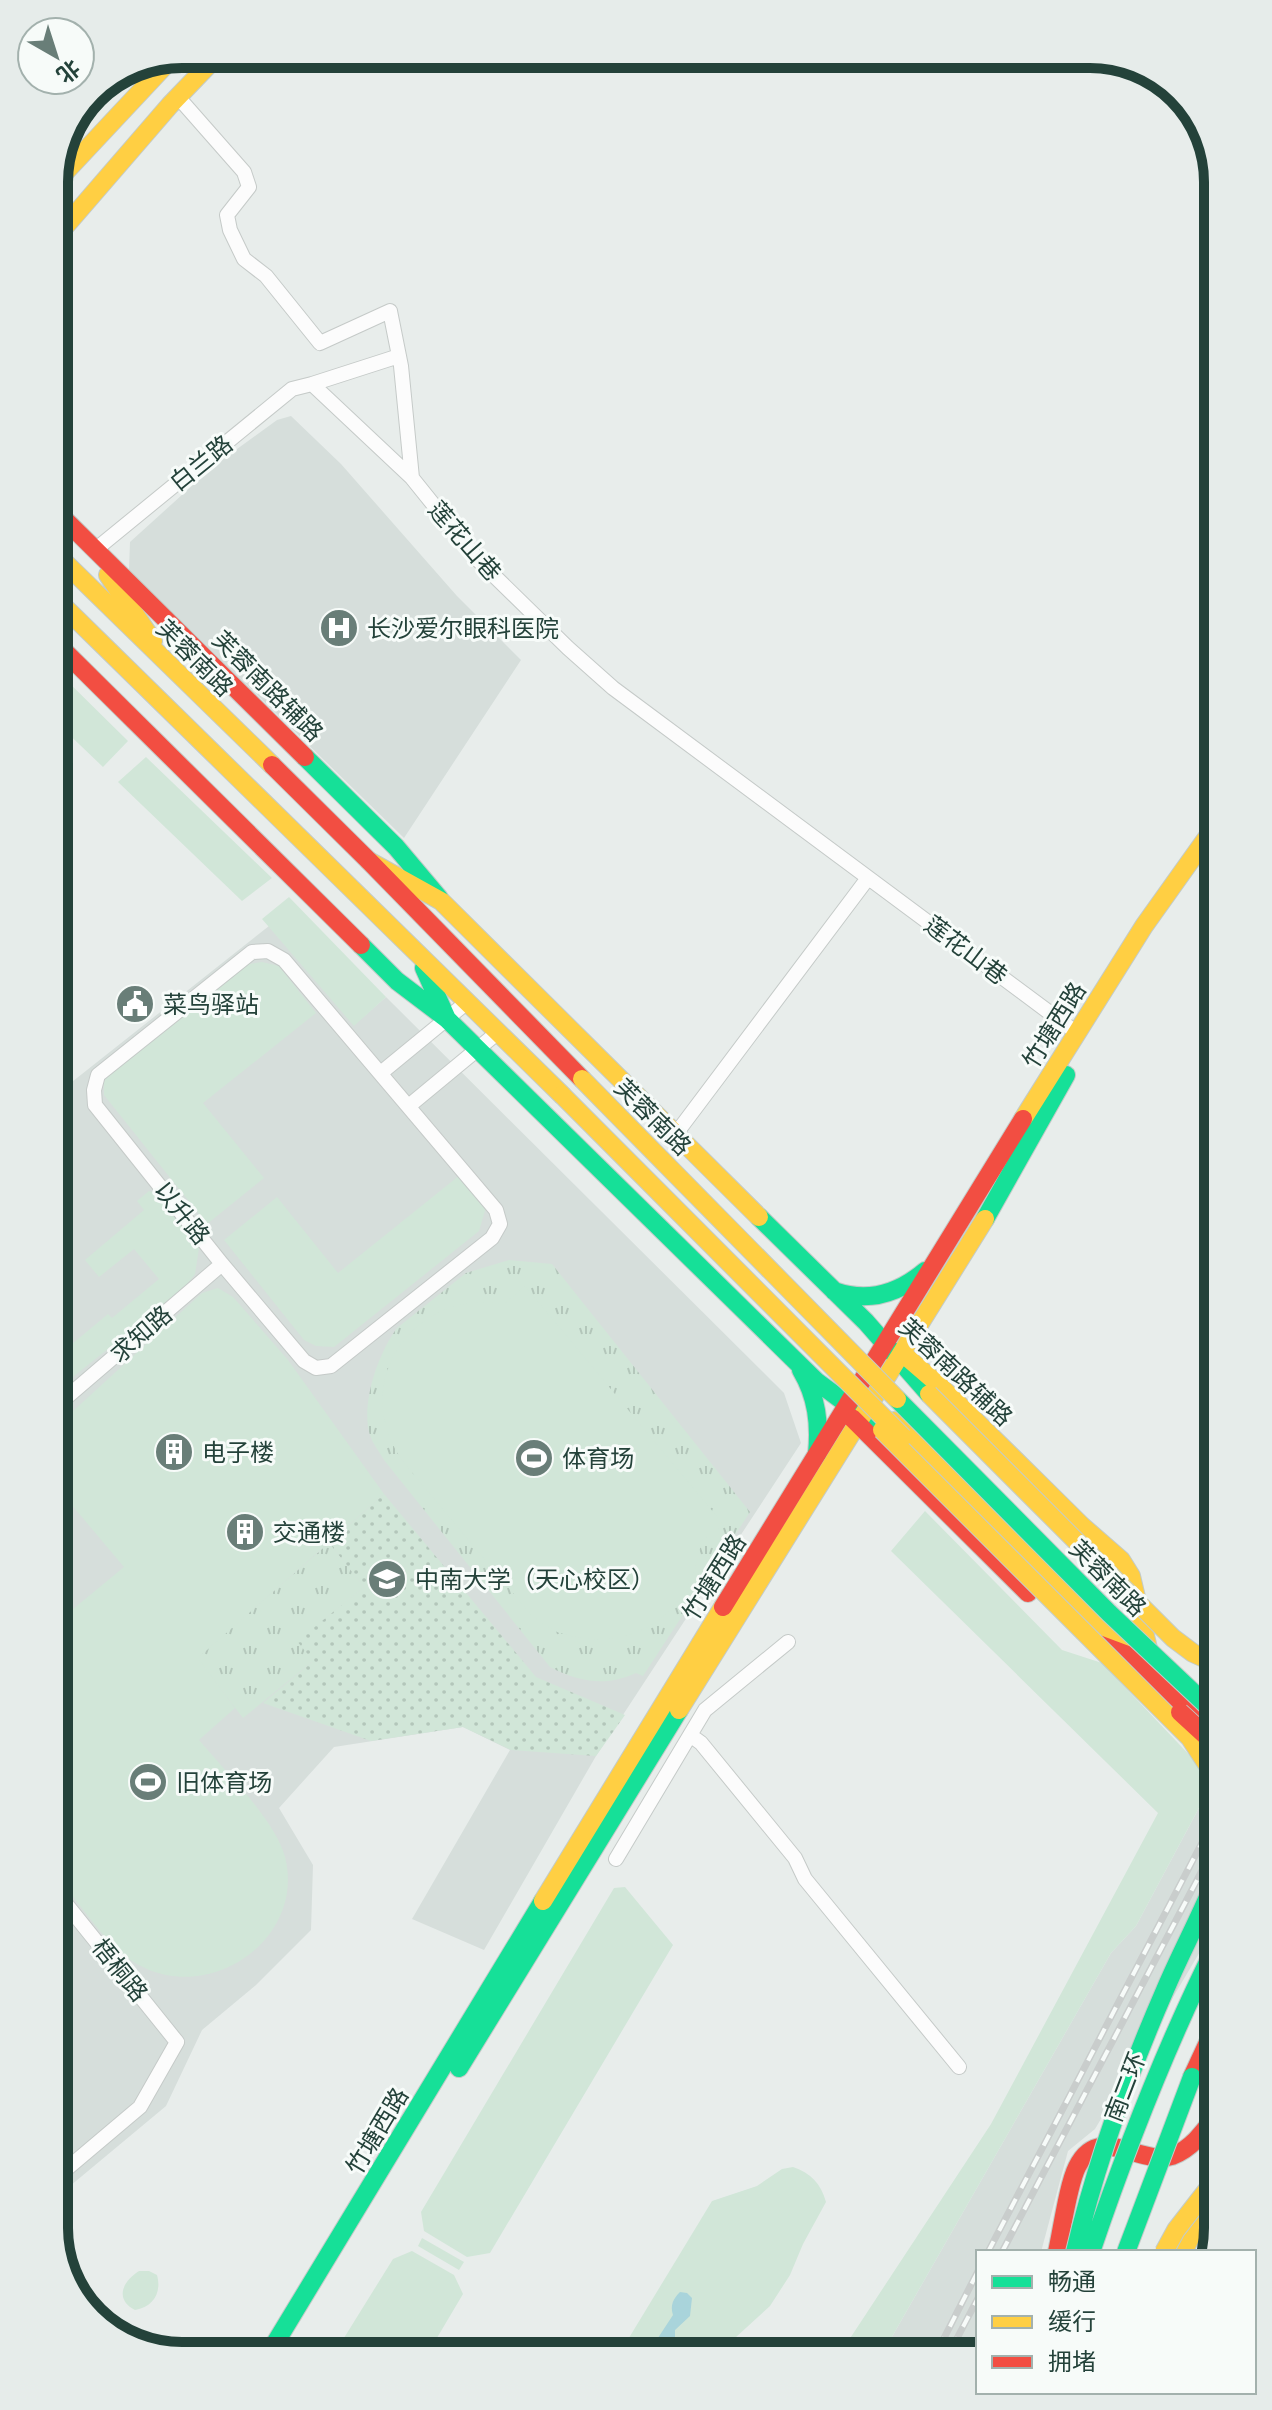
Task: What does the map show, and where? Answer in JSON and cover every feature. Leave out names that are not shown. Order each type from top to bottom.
[{"type":"main road","points":[[68,223],[206,68]]},
{"type":"main road","points":[[69,168],[161,70]]},
{"type":"main road","name":"芙蓉南路辅路","points":[[68,523],[396,847],[441,901]]},
{"type":"main road","points":[[89,544],[171,667]]},
{"type":"main road","name":"芙蓉南路","points":[[68,566],[369,861],[1109,1613],[1204,1703]]},
{"type":"main road","name":"芙蓉南路","points":[[68,611],[562,1095],[1106,1643],[1204,1734]]},
{"type":"main road","points":[[68,655],[397,981],[447,1019],[816,1381],[869,1423],[1190,1738],[1204,1760]]},
{"type":"main road","name":"竹塘西路","points":[[292,2342],[745,1602],[822,1466],[848,1405],[936,1260],[1144,926],[1204,842]]},
{"type":"main road","points":[[369,861],[441,901],[866,1322],[884,1346],[907,1360],[929,1394],[1173,1638],[1204,1658]]},
{"type":"main road","name":"竹塘西路","points":[[276,2342],[520,1938],[822,1466],[869,1423],[889,1377],[907,1360],[924,1321],[1001,1193],[1064,1078],[1164,918],[1204,862]]},
{"type":"main road","points":[[419,956],[447,1019]]},
{"type":"main road","points":[[834,1291],[857,1298],[891,1294],[914,1281],[936,1260]]},
{"type":"main road","name":"芙蓉南路辅路","points":[[884,1346],[889,1377],[905,1415],[913,1425],[1152,1665],[1204,1713]]},
{"type":"main road","points":[[791,1357],[804,1373],[815,1400],[822,1466]]},
{"type":"main road","name":"芙蓉南路辅路","points":[[907,1360],[1121,1560],[1131,1576],[1152,1665]]},
{"type":"main road","points":[[869,1423],[908,1432],[1130,1656],[1204,1725]]},
{"type":"main road","points":[[869,1423],[1066,1631],[1130,1656]]},
{"type":"main road","points":[[1075,2250],[1115,2112],[1149,2026],[1204,1905]]},
{"type":"main road","name":"南二环","points":[[1092,2250],[1162,2058],[1204,1971]]},
{"type":"main road","points":[[1127,2250],[1204,2051]]},
{"type":"main road","points":[[1057,2250],[1077,2167],[1084,2156],[1097,2147],[1111,2145],[1153,2158],[1169,2157],[1196,2139],[1204,2129]]},
{"type":"main road","points":[[1165,2250],[1176,2230],[1204,2194]]},
{"type":"main road","points":[[1184,2250],[1204,2211]]},
{"type":"street","name":"莲花山巷","points":[[178,97],[244,172],[249,187],[227,215],[230,230],[244,259],[266,276],[320,343],[390,311],[399,356],[412,478],[478,560],[613,688],[1077,1033]]},
{"type":"street","name":"白兰路","points":[[89,544],[292,389],[399,356]]},
{"type":"street","points":[[312,384],[412,478]]},
{"type":"street","points":[[675,1135],[868,878]]},
{"type":"street","name":"以升路","points":[[268,951],[284,960],[410,1105],[496,1210],[500,1224],[492,1238],[331,1366],[316,1368],[304,1361],[222,1264],[95,1105],[94,1090],[98,1075],[252,952],[268,951]]},
{"type":"street","points":[[382,1072],[466,1003]]},
{"type":"street","points":[[410,1105],[497,1033]]},
{"type":"street","name":"求知路","points":[[68,1396],[222,1264]]},
{"type":"street","points":[[616,1859],[705,1710],[788,1642]]},
{"type":"street","points":[[690,1735],[701,1743],[795,1858],[805,1879],[959,2067]]},
{"type":"street","name":"梧桐路","points":[[68,1906],[177,2042],[140,2107],[68,2168]]},
{"type":"shaded area","name":"长沙爱尔眼科医院","points":[[291,416],[341,464],[457,596],[521,660],[404,838],[129,570],[130,542],[215,465],[277,420]]},
{"type":"shaded area","name":"中南大学（天心校区）","points":[[269,926],[354,1025],[386,997],[784,1393],[801,1443],[596,1756],[484,1950],[412,1919],[510,1750],[463,1727],[334,1747],[279,1808],[313,1865],[311,1930],[256,1985],[202,2030],[166,2106],[68,2188],[68,1085]]},
{"type":"shaded area","points":[[1204,1798],[1204,1945],[1095,2129],[1068,2151],[1042,2250],[976,2250],[976,2342],[889,2342],[1111,1953],[1136,1926]]},
{"type":"green space","points":[[68,682],[128,741],[103,767],[68,734]]},
{"type":"green space","points":[[146,757],[272,878],[242,901],[118,782]]},
{"type":"green space","points":[[289,897],[386,997],[354,1026],[262,919]]},
{"type":"green space","points":[[262,962],[279,966],[316,1013],[203,1103],[264,1178],[207,1224],[104,1095],[104,1077],[244,965]]},
{"type":"green space","points":[[460,1175],[486,1207],[479,1231],[334,1347],[316,1346],[304,1340],[224,1240],[277,1197],[338,1273]]},
{"type":"green space","points":[[149,1191],[156,1193],[199,1248],[195,1274],[186,1286],[68,1381],[68,1347],[108,1314],[112,1318],[159,1279],[134,1249],[99,1277],[85,1260],[144,1210],[137,1201]]},
{"type":"green space","name":"体育场","points":[[509,1260],[552,1264],[750,1512],[643,1676],[636,1673],[614,1680],[593,1681],[550,1667],[384,1460],[371,1438],[367,1412],[372,1381],[383,1352],[397,1328],[466,1273]]},
{"type":"green space","name":"体育场","points":[[525,1286],[724,1525],[701,1541],[696,1567],[686,1589],[672,1608],[654,1623],[634,1633],[611,1639],[586,1639],[557,1632],[533,1617],[405,1464],[389,1435],[383,1405],[386,1376],[398,1350],[416,1328],[441,1312],[470,1303],[504,1304]]},
{"type":"green space","points":[[218,1288],[233,1297],[288,1360],[384,1494],[198,1658],[235,1708],[199,1740],[248,1796],[271,1828],[285,1857],[288,1885],[282,1911],[269,1934],[250,1954],[228,1967],[202,1975],[174,1976],[147,1969],[122,1953],[68,1891],[68,1613],[124,1567],[68,1500],[68,1416],[202,1293]]},
{"type":"green space","points":[[384,1494],[536,1677],[625,1715],[596,1756],[511,1750],[463,1727],[371,1741],[263,1703],[312,1662],[296,1641],[364,1587],[329,1543]]},
{"type":"green space","points":[[925,1511],[1062,1650],[1102,1663],[1197,1763],[1204,1778],[1204,1798],[1136,1926],[1111,1953],[889,2342],[848,2342],[991,2124],[1158,1813],[891,1551]]},
{"type":"green space","points":[[329,1543],[364,1587],[297,1641],[313,1661],[243,1718],[197,1658]]},
{"type":"green space","points":[[625,1887],[673,1945],[490,2253],[467,2257],[424,2231],[421,2212],[614,1888]]},
{"type":"green space","points":[[793,2167],[805,2172],[821,2190],[826,2202],[790,2275],[770,2306],[731,2342],[626,2342],[712,2201],[757,2186],[782,2169]]},
{"type":"green space","points":[[422,2238],[464,2262],[459,2270],[418,2246]]},
{"type":"green space","points":[[412,2251],[454,2275],[463,2294],[435,2342],[341,2342],[393,2259]]},
{"type":"green space","points":[[139,2271],[157,2275],[158,2288],[155,2298],[147,2306],[135,2310],[125,2301],[123,2290]]},
{"type":"water","points":[[680,2292],[692,2298],[690,2316],[675,2330],[675,2342],[655,2342],[673,2315]]},
{"type":"railway","points":[[989,2250],[1204,1839]]},
{"type":"railway","points":[[1003,2250],[1204,1867]]},
{"type":"railway","points":[[942,2342],[976,2275]]},
{"type":"railway","points":[[955,2342],[976,2302]]},
{"type":"traffic: fast","points":[[305,757],[396,847],[439,898]]},
{"type":"traffic: fast","points":[[361,945],[397,981],[447,1019]]},
{"type":"traffic: fast","points":[[424,968],[447,1019],[816,1381],[882,1430]]},
{"type":"traffic: fast","points":[[985,1219],[1066,1075]]},
{"type":"traffic: fast","points":[[759,1217],[866,1322],[929,1394]]},
{"type":"traffic: fast","points":[[834,1291],[859,1296],[882,1294],[904,1286],[925,1271]]},
{"type":"traffic: fast","points":[[801,1370],[811,1390],[816,1411],[817,1454]]},
{"type":"traffic: fast","points":[[897,1399],[1109,1613],[1204,1703]]},
{"type":"traffic: fast","points":[[459,2068],[679,1710]]},
{"type":"traffic: fast","points":[[276,2342],[543,1901]]},
{"type":"traffic: fast","points":[[1076,2250],[1103,2152],[1138,2054],[1204,1906]]},
{"type":"traffic: fast","points":[[1092,2250],[1149,2095],[1204,1971]]},
{"type":"traffic: fast","points":[[1127,2250],[1192,2077]]},
{"type":"traffic: slow","points":[[68,223],[206,68]]},
{"type":"traffic: slow","points":[[69,168],[161,70]]},
{"type":"traffic: slow","points":[[68,566],[272,765]]},
{"type":"traffic: slow","points":[[108,575],[153,641]]},
{"type":"traffic: slow","points":[[68,611],[562,1095]]},
{"type":"traffic: slow","points":[[1023,1119],[1144,926],[1204,842]]},
{"type":"traffic: slow","points":[[369,861],[441,901],[759,1217]]},
{"type":"traffic: slow","points":[[582,1079],[897,1399]]},
{"type":"traffic: slow","points":[[562,1095],[903,1437]]},
{"type":"traffic: slow","points":[[679,1710],[985,1219]]},
{"type":"traffic: slow","points":[[902,1353],[1121,1560],[1131,1576],[1150,1657]]},
{"type":"traffic: slow","points":[[929,1394],[1173,1638],[1204,1658]]},
{"type":"traffic: slow","points":[[894,1421],[1124,1650]]},
{"type":"traffic: slow","points":[[882,1430],[1190,1738],[1204,1760]]},
{"type":"traffic: slow","points":[[543,1901],[723,1607]]},
{"type":"traffic: slow","points":[[1165,2250],[1176,2230],[1204,2194]]},
{"type":"traffic: slow","points":[[1184,2250],[1204,2211]]},
{"type":"traffic: jam","points":[[68,523],[305,757]]},
{"type":"traffic: jam","points":[[68,655],[361,945]]},
{"type":"traffic: jam","points":[[272,765],[582,1079]]},
{"type":"traffic: jam","points":[[723,1607],[1023,1119]]},
{"type":"traffic: jam","points":[[852,1418],[1028,1593]]},
{"type":"traffic: jam","points":[[1098,1644],[1130,1656],[1198,1719]]},
{"type":"traffic: jam","points":[[1180,1712],[1204,1734]]},
{"type":"traffic: jam","points":[[1192,2077],[1204,2051]]},
{"type":"traffic: jam","points":[[1057,2250],[1071,2185],[1077,2167],[1086,2154],[1108,2146],[1146,2156],[1172,2156],[1192,2144],[1204,2131]]},
{"type":"place","name":"长沙爱尔眼科医院","points":[[339,628]]},
{"type":"place","name":"菜鸟驿站","points":[[135,1004]]},
{"type":"place","name":"电子楼","points":[[174,1452]]},
{"type":"place","name":"体育场","points":[[534,1458]]},
{"type":"place","name":"交通楼","points":[[245,1532]]},
{"type":"place","name":"中南大学（天心校区）","points":[[387,1579]]},
{"type":"place","name":"旧体育场","points":[[148,1782]]}]
